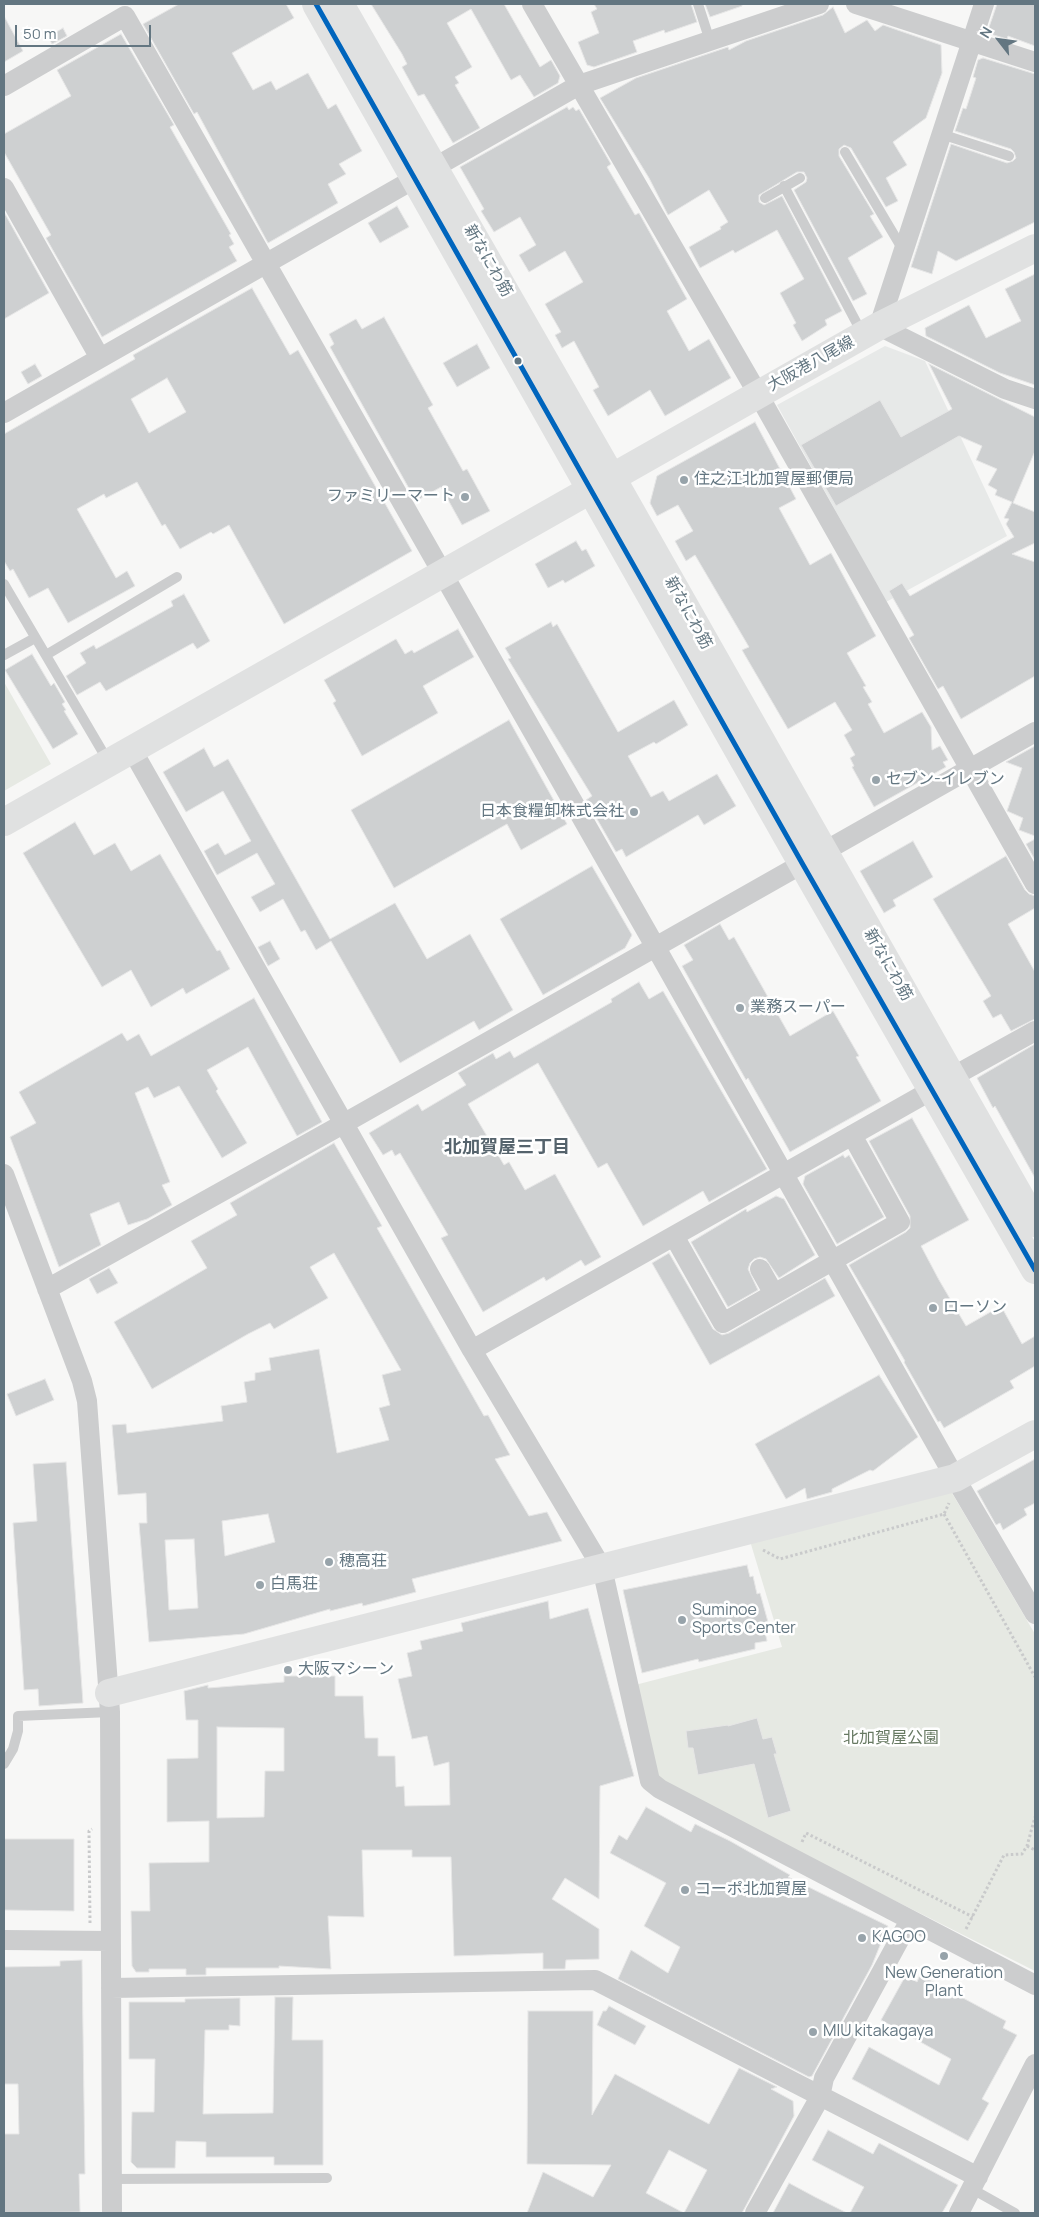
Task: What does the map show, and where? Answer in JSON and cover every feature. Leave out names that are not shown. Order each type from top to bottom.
[{"type":"main road","name":"新なにわ筋","points":[[316,4],[425,173]]},
{"type":"main road","name":"新なにわ筋","points":[[340,4],[425,173],[942,1084],[1035,1270]]},
{"type":"main road","name":"大阪港八尾線","points":[[4,822],[871,331],[1035,248]]},
{"type":"main road","name":"新なにわ筋","points":[[942,1084],[1035,1223]]},
{"type":"main road","points":[[110,1702],[602,1568],[730,1535],[957,1481],[1035,1434]]},
{"type":"street","points":[[532,4],[758,394],[1035,884]]},
{"type":"street","points":[[4,413],[579,85],[819,4]]},
{"type":"street","points":[[856,4],[972,40],[1035,62]]},
{"type":"street","points":[[984,4],[903,250],[871,331],[1035,399]]},
{"type":"street","points":[[4,86],[125,16],[655,946],[957,1481],[1035,1614]]},
{"type":"street","points":[[4,188],[100,358]]},
{"type":"street","points":[[47,1289],[343,1124],[1035,732]]},
{"type":"street","points":[[120,755],[343,1124],[472,1350],[602,1568],[650,1781],[660,1789],[1035,1985]]},
{"type":"street","points":[[472,1350],[1035,1031]]},
{"type":"street","points":[[674,1236],[723,1323],[900,1222],[852,1135]]},
{"type":"street","points":[[4,1174],[82,1381],[87,1401],[110,1702],[112,2213]]},
{"type":"street","points":[[760,1269],[774,1294]]},
{"type":"street","points":[[755,2213],[820,2097],[824,2078],[910,1920]]},
{"type":"street","points":[[4,1940],[110,1941]]},
{"type":"street","points":[[110,1988],[594,1980],[820,2097],[975,2183]]},
{"type":"street","points":[[959,2213],[1035,2064]]},
{"type":"lane","points":[[698,4],[710,41]]},
{"type":"lane","points":[[941,134],[1009,156]]},
{"type":"lane","points":[[845,152],[903,250]]},
{"type":"lane","points":[[765,198],[800,178]]},
{"type":"lane","points":[[784,186],[871,331]]},
{"type":"lane","points":[[46,656],[177,577]]},
{"type":"lane","points":[[5,591],[46,656],[120,755]]},
{"type":"lane","points":[[4,655],[35,638]]},
{"type":"lane","points":[[4,1764],[13,1749],[18,1731],[18,1716],[110,1702]]},
{"type":"lane","points":[[112,2179],[327,2178]]},
{"type":"lane","points":[[975,2183],[1015,2213]]},
{"type":"path","points":[[944,1514],[957,1481]]},
{"type":"path","points":[[730,1535],[780,1559],[944,1514]]},
{"type":"path","points":[[944,1514],[1035,1677]]},
{"type":"path","points":[[957,1944],[973,1917],[1004,1855],[1022,1854],[1028,1846],[1035,1817]]},
{"type":"path","points":[[794,1859],[806,1833],[973,1917]]},
{"type":"path","points":[[1028,1846],[1035,1850]]},
{"type":"shaded area","points":[[885,346],[925,361],[1007,536],[886,602],[777,405]]},
{"type":"green space","points":[[4,682],[51,764],[4,791]]},
{"type":"green space","name":"北加賀屋公園","points":[[949,1488],[1035,1634],[1035,1971],[654,1777],[635,1685],[782,1647],[750,1541]]},
{"type":"building","points":[[179,4],[286,4],[294,18],[232,53],[253,90],[271,81],[276,90],[308,73],[328,109],[336,104],[362,151],[339,164],[346,174],[328,184],[338,203],[268,243],[197,112],[194,114],[143,24]]},
{"type":"building","points":[[371,4],[504,4],[540,67],[551,60],[560,76],[558,83],[534,97],[520,75],[511,80],[471,9],[447,23],[472,67],[455,77],[459,83],[455,85],[480,128],[453,143],[424,94],[418,96],[402,67],[407,64],[402,54]]},
{"type":"building","points":[[594,4],[691,4],[697,22],[665,33],[664,30],[633,41],[637,52],[594,67],[587,65],[578,42],[599,33],[591,12],[597,9]]},
{"type":"building","points":[[705,4],[742,4],[742,6],[710,17]]},
{"type":"building","points":[[997,4],[1035,4],[1035,46],[1008,36],[1007,39],[987,33]]},
{"type":"building","points":[[833,7],[845,33],[867,20],[875,31],[883,25],[941,45],[942,73],[926,118],[893,142],[907,165],[886,178],[898,201],[886,207],[851,148],[844,145],[839,149],[839,156],[874,214],[870,216],[883,237],[848,258],[867,294],[853,301],[794,190],[806,182],[807,178],[804,172],[797,172],[759,195],[759,202],[764,205],[782,196],[842,311],[825,320],[827,325],[802,341],[793,325],[796,323],[780,293],[804,279],[777,230],[735,253],[733,250],[700,268],[689,247],[721,229],[720,227],[728,222],[709,190],[668,215],[649,178],[600,98],[636,78],[728,47],[729,50],[746,41],[823,15]]},
{"type":"building","points":[[4,16],[23,51],[4,62]]},
{"type":"building","points":[[63,28],[67,36],[52,44],[48,37]]},
{"type":"building","points":[[121,34],[174,125],[170,127],[231,234],[229,235],[234,244],[229,247],[237,261],[102,337],[46,238],[51,235],[4,152],[4,134],[71,96],[57,70]]},
{"type":"building","points":[[983,58],[1035,74],[1035,222],[956,261],[938,251],[932,274],[911,267],[951,144],[1007,163],[1016,158],[1011,149],[955,131],[963,108],[966,109],[976,78],[973,77],[978,60]]},
{"type":"building","points":[[567,107],[569,110],[573,107],[576,111],[579,109],[611,164],[607,167],[635,215],[639,213],[687,299],[667,311],[689,351],[709,339],[731,378],[665,416],[650,390],[608,416],[593,390],[599,387],[574,341],[562,348],[555,335],[561,332],[545,304],[583,282],[565,251],[529,272],[519,255],[536,245],[520,217],[494,232],[481,211],[484,209],[460,167]]},
{"type":"building","points":[[397,206],[409,227],[380,243],[368,223]]},
{"type":"building","points":[[4,212],[49,293],[4,319]]},
{"type":"building","points":[[1035,274],[1035,385],[1000,373],[926,336],[925,328],[969,305],[986,338],[1021,321],[1005,289]]},
{"type":"building","points":[[252,288],[290,355],[298,350],[412,551],[284,624],[229,525],[213,534],[211,532],[180,549],[165,524],[162,526],[137,482],[106,498],[104,494],[77,509],[116,578],[127,571],[135,586],[68,623],[48,588],[29,598],[13,569],[10,571],[4,561],[4,434],[135,359],[133,355]],"holes":[[[167,378],[186,412],[149,433],[131,399]]]},
{"type":"building","points":[[384,317],[433,405],[428,408],[463,471],[467,469],[490,511],[462,525],[441,487],[416,501],[330,347],[334,344],[329,334],[356,319],[362,329]]},
{"type":"building","points":[[477,344],[490,368],[457,387],[443,363]]},
{"type":"building","points":[[35,364],[42,376],[28,384],[21,372]]},
{"type":"building","points":[[929,364],[1035,417],[1035,451],[1013,503],[1035,512],[1035,543],[1012,554],[1035,562],[1035,676],[961,719],[943,686],[938,689],[909,638],[914,635],[889,591],[902,583],[910,596],[1014,537],[1006,524],[1009,519],[1004,518],[1012,502],[995,495],[997,490],[988,485],[997,469],[976,460],[982,446],[959,436],[836,506],[801,445],[880,400],[901,437],[952,409]]},
{"type":"building","points":[[755,422],[796,499],[779,508],[810,565],[831,553],[876,636],[847,653],[866,686],[863,687],[872,702],[868,704],[884,733],[922,712],[931,727],[932,750],[940,746],[948,760],[943,762],[946,767],[874,807],[852,767],[854,766],[850,758],[855,755],[844,735],[852,730],[835,702],[788,729],[742,650],[749,647],[695,555],[686,561],[675,541],[693,531],[678,505],[657,516],[650,503],[657,476]]},
{"type":"building","points":[[576,541],[582,551],[586,549],[595,566],[565,583],[563,580],[548,588],[535,564]]},
{"type":"building","points":[[184,594],[210,641],[197,649],[193,643],[106,691],[100,682],[77,695],[66,676],[86,663],[80,653],[94,645],[96,649],[173,606],[171,601]]},
{"type":"building","points":[[551,622],[553,627],[557,624],[618,732],[674,700],[688,725],[656,744],[654,742],[628,756],[651,797],[663,791],[669,801],[717,774],[736,806],[704,825],[698,815],[626,857],[622,849],[616,852],[586,800],[592,796],[508,659],[511,658],[505,648]]},
{"type":"building","points":[[458,629],[474,657],[423,686],[438,713],[362,756],[333,703],[336,701],[324,680],[396,639],[405,654],[412,650],[414,653]]},
{"type":"building","points":[[32,654],[51,686],[54,683],[65,702],[62,704],[66,710],[64,711],[78,734],[53,749],[5,670]]},
{"type":"building","points":[[509,720],[567,824],[521,850],[507,824],[394,888],[351,810]]},
{"type":"building","points":[[1035,746],[1035,836],[1019,830],[1023,818],[1007,811],[1022,768],[1006,762]]},
{"type":"building","points":[[204,748],[214,767],[228,759],[330,939],[395,903],[427,959],[470,934],[513,1010],[479,1030],[474,1021],[400,1063],[331,941],[316,950],[305,930],[301,932],[283,899],[260,912],[251,897],[275,884],[257,853],[217,875],[204,851],[218,843],[225,855],[251,841],[223,791],[186,812],[163,772]]},
{"type":"building","points":[[75,822],[94,855],[115,843],[131,871],[160,854],[217,951],[220,950],[230,969],[186,994],[183,988],[151,1007],[131,970],[102,987],[23,853]]},
{"type":"building","points":[[1035,839],[1035,860],[1026,844]]},
{"type":"building","points":[[913,841],[933,877],[893,900],[896,906],[884,913],[860,871]]},
{"type":"building","points":[[1006,856],[1025,890],[1035,896],[1035,908],[1008,924],[1035,972],[1035,1019],[1011,1031],[1001,1014],[993,1018],[983,1001],[991,996],[933,899]]},
{"type":"building","points":[[592,866],[632,935],[625,948],[543,995],[500,919]]},
{"type":"building","points":[[720,924],[729,940],[734,937],[790,1036],[833,1011],[859,1056],[856,1057],[881,1101],[790,1152],[748,1078],[746,1080],[682,966],[693,960],[684,945]]},
{"type":"building","points":[[270,941],[280,959],[268,966],[258,947]]},
{"type":"building","points":[[639,982],[649,999],[663,991],[767,1169],[709,1202],[703,1191],[643,1226],[607,1163],[598,1168],[538,1063],[468,1104],[504,1165],[509,1162],[525,1190],[555,1174],[601,1257],[585,1266],[581,1260],[546,1281],[544,1277],[483,1312],[441,1238],[448,1235],[400,1153],[395,1156],[392,1150],[383,1155],[369,1133],[418,1104],[422,1111],[466,1085],[458,1073],[493,1053],[496,1059],[510,1051],[514,1058],[612,1002],[611,999]]},
{"type":"building","points":[[254,998],[322,1122],[297,1136],[248,1047],[207,1070],[218,1089],[216,1091],[247,1143],[222,1158],[179,1086],[154,1098],[148,1087],[135,1093],[170,1182],[162,1185],[172,1205],[147,1219],[128,1225],[119,1202],[90,1214],[101,1245],[59,1267],[10,1137],[36,1123],[19,1092],[122,1033],[127,1041],[139,1034],[151,1056]]},
{"type":"building","points":[[1035,1044],[1035,1178],[995,1106],[993,1108],[977,1078]]},
{"type":"building","points":[[912,1118],[969,1220],[921,1246],[939,1280],[966,1326],[1001,1306],[1022,1344],[1035,1336],[1035,1366],[1010,1381],[1014,1388],[944,1428],[940,1421],[938,1422],[849,1265],[910,1228],[910,1216],[869,1141]]},
{"type":"building","points":[[334,1143],[382,1226],[377,1228],[484,1416],[488,1415],[510,1455],[495,1459],[529,1516],[547,1512],[562,1541],[412,1579],[416,1592],[363,1606],[362,1603],[330,1611],[330,1609],[244,1634],[149,1642],[139,1523],[147,1523],[146,1493],[118,1495],[112,1425],[126,1424],[127,1433],[223,1421],[221,1406],[247,1402],[244,1382],[255,1380],[255,1373],[271,1370],[269,1358],[319,1349],[337,1453],[389,1440],[379,1408],[390,1405],[382,1375],[401,1370],[334,1253],[310,1267],[328,1298],[274,1329],[270,1323],[248,1334],[152,1389],[114,1322],[207,1268],[191,1241],[237,1215],[230,1203]],"holes":[[[268,1514],[275,1542],[225,1556],[222,1521]],[[194,1539],[198,1608],[169,1610],[165,1540]]]},
{"type":"building","points":[[843,1155],[845,1158],[849,1155],[884,1217],[837,1244],[803,1184],[805,1176]]},
{"type":"building","points":[[776,1196],[784,1199],[815,1255],[779,1278],[766,1259],[760,1257],[754,1259],[748,1269],[758,1290],[728,1307],[691,1242],[746,1209],[747,1212]]},
{"type":"building","points":[[669,1253],[713,1329],[722,1335],[729,1333],[825,1278],[835,1296],[710,1365],[652,1263]]},
{"type":"building","points":[[109,1268],[118,1283],[97,1294],[89,1279]]},
{"type":"building","points":[[879,1375],[918,1437],[873,1471],[870,1470],[832,1489],[832,1492],[807,1499],[805,1488],[786,1499],[755,1444]]},
{"type":"building","points":[[45,1379],[54,1400],[16,1416],[7,1394]]},
{"type":"building","points":[[1035,1459],[1035,1503],[1024,1509],[1027,1515],[1003,1530],[1000,1523],[996,1525],[977,1491]]},
{"type":"building","points":[[66,1462],[83,1703],[39,1706],[38,1689],[24,1690],[13,1523],[37,1521],[33,1464]]},
{"type":"building","points":[[747,1565],[750,1577],[753,1576],[757,1594],[760,1593],[768,1622],[763,1623],[767,1641],[755,1643],[755,1649],[699,1662],[698,1659],[642,1673],[623,1590]]},
{"type":"building","points":[[548,1601],[550,1619],[588,1608],[634,1776],[600,1786],[599,1899],[565,1878],[552,1899],[599,1929],[599,1959],[566,1960],[565,1969],[543,1969],[543,1953],[454,1956],[451,1857],[412,1857],[412,1850],[362,1850],[364,1917],[328,1916],[331,1969],[279,1966],[279,1968],[206,1968],[206,1975],[186,1975],[186,1969],[149,1969],[149,1972],[136,1972],[132,1966],[131,1911],[150,1911],[149,1863],[209,1862],[209,1821],[167,1822],[167,1759],[198,1758],[198,1720],[186,1720],[184,1691],[208,1685],[208,1688],[284,1682],[284,1676],[335,1676],[335,1696],[363,1696],[365,1738],[378,1738],[378,1756],[395,1756],[396,1787],[404,1786],[405,1806],[450,1805],[449,1762],[434,1766],[427,1736],[412,1739],[398,1679],[412,1676],[407,1653],[422,1649],[420,1641],[463,1631],[461,1623]],"holes":[[[217,1727],[284,1728],[284,1771],[265,1771],[264,1817],[217,1818]]]},
{"type":"building","points":[[757,1718],[763,1739],[772,1737],[777,1754],[774,1754],[791,1811],[768,1818],[754,1764],[698,1775],[693,1748],[688,1748],[686,1731],[728,1726]]},
{"type":"building","points":[[646,1807],[691,1832],[695,1824],[730,1841],[790,1875],[788,1877],[888,1926],[872,1965],[812,2076],[809,2077],[618,1979],[631,1950],[668,1973],[680,1947],[644,1926],[666,1883],[610,1853],[619,1835],[627,1840]]},
{"type":"building","points":[[4,1839],[74,1839],[74,1911],[4,1910]]},
{"type":"building","points":[[82,1960],[85,2174],[79,2174],[80,2212],[4,2213],[4,2134],[19,2134],[18,2084],[4,2084],[4,1967],[60,1966],[60,1961]]},
{"type":"building","points":[[906,1975],[917,1982],[920,1975],[1006,2021],[1003,2028],[1017,2035],[982,2099],[989,2103],[968,2141],[852,2079],[869,2047],[939,2085],[951,2059],[881,2020]]},
{"type":"building","points":[[275,1997],[293,1997],[292,2040],[323,2040],[323,2165],[274,2165],[274,2157],[206,2157],[206,2142],[176,2141],[175,2168],[137,2168],[131,2162],[132,2112],[154,2112],[155,2059],[129,2059],[129,2002],[185,2002],[185,1999],[240,1998],[240,2026],[229,2025],[229,2030],[205,2030],[203,2114],[273,2113]]},
{"type":"building","points":[[609,2006],[646,2026],[635,2045],[597,2025],[603,2011],[606,2011]]},
{"type":"building","points":[[528,2011],[593,2011],[592,2115],[615,2074],[709,2124],[739,2068],[777,2087],[771,2089],[793,2101],[794,2116],[742,2213],[684,2213],[527,2213],[543,2172],[593,2197],[611,2165],[527,2164]],"holes":[[[669,2150],[707,2170],[684,2213],[646,2193]]]},
{"type":"building","points":[[828,2130],[873,2154],[879,2143],[958,2185],[942,2213],[850,2213],[864,2187],[812,2160]]},
{"type":"building","points":[[789,2183],[815,2197],[847,2213],[773,2213]]},
{"type":"transit line","points":[[316,4],[802,863],[1035,1270]]},
{"type":"place","name":"住之江北加賀屋郵便局","points":[[684,480]]},
{"type":"place","name":"ファミリーマート","points":[[465,497]]},
{"type":"place","name":"セブン-イレブン","points":[[876,780]]},
{"type":"place","name":"日本食糧卸株式会社","points":[[634,812]]},
{"type":"place","name":"業務スーパー","points":[[740,1008]]},
{"type":"place","name":"ローソン","points":[[933,1308]]},
{"type":"place","name":"穂高荘","points":[[329,1562]]},
{"type":"place","name":"白馬荘","points":[[260,1585]]},
{"type":"place","name":"Suminoe Sports Center","points":[[682,1620]]},
{"type":"place","name":"大阪マシーン","points":[[288,1670]]},
{"type":"place","name":"コーポ北加賀屋","points":[[685,1890]]},
{"type":"place","name":"KAGOO","points":[[862,1938]]},
{"type":"place","name":"New Generation Plant","points":[[944,1956]]},
{"type":"place","name":"MIU kitakagaya","points":[[813,2032]]},
{"type":"district","name":"北加賀屋三丁目","points":[[507,1148]]}]
